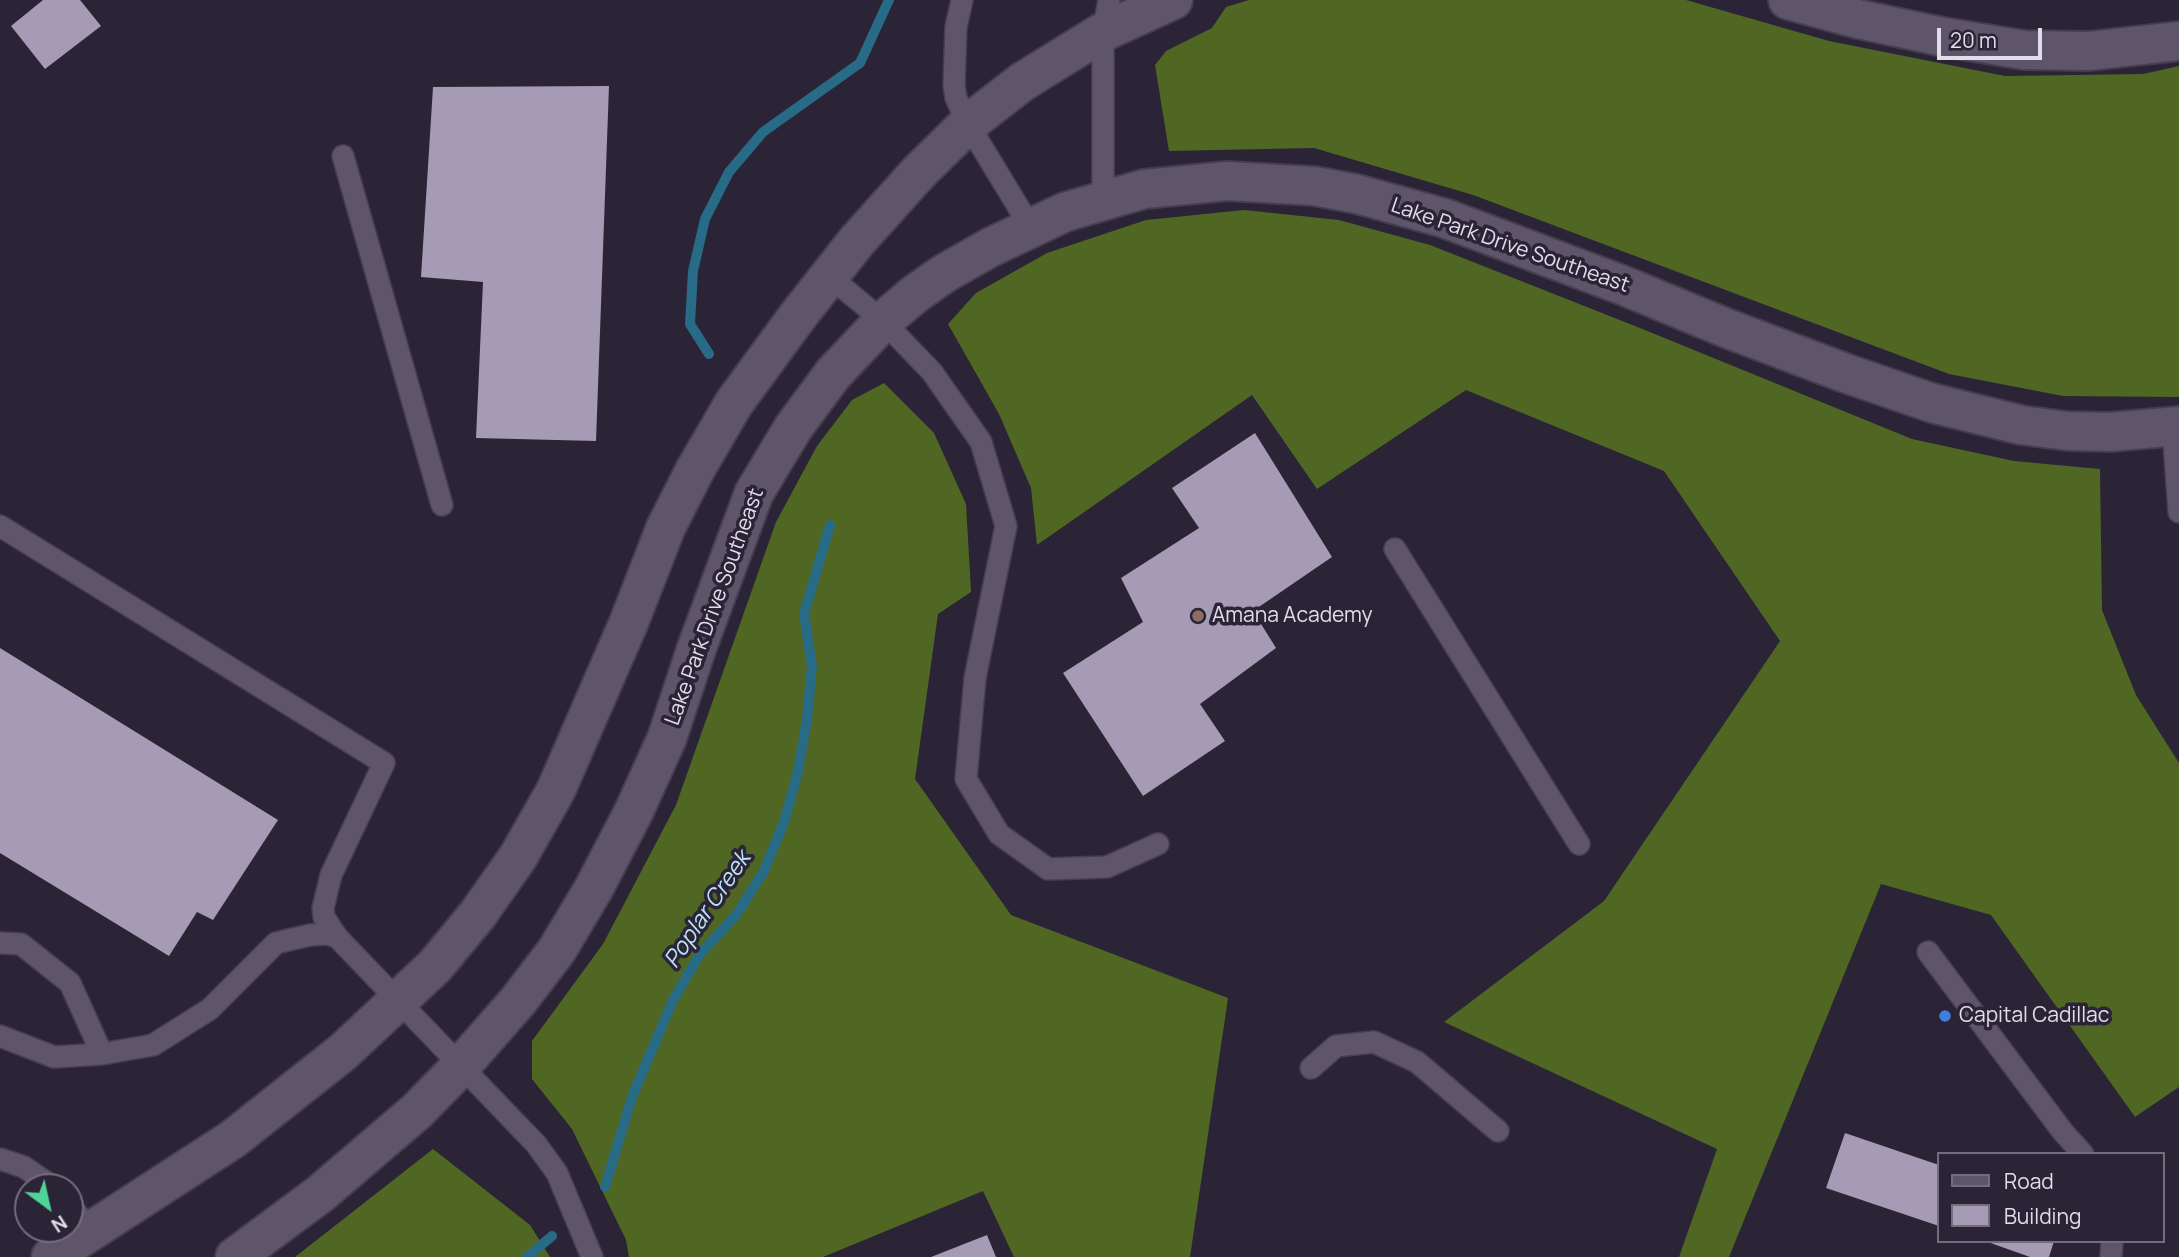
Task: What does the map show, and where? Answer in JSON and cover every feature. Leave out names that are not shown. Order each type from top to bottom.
[{"type":"street","points":[[84,1216],[233,1139],[344,1052],[435,967],[478,914],[518,857],[556,790],[629,622],[666,527],[695,470],[734,403],[829,276],[919,172],[968,124],[1106,16],[1173,0]]},
{"type":"street","points":[[1788,0],[1858,19],[2024,50],[2090,51],[2179,41]]},
{"type":"street","name":"Lake Park Drive Southeast","points":[[235,1257],[320,1194],[417,1111],[518,1001],[549,960],[594,888],[634,811],[667,738],[696,650],[754,494],[793,428],[833,374],[883,321],[946,273],[991,247],[1065,212],[1144,189],[1227,181],[1314,186],[1357,194],[1444,218],[1622,285],[1726,328],[1932,403],[2021,425],[2067,430],[2110,432],[2176,426]]},
{"type":"street","points":[[51,1257],[62,1243]]},
{"type":"lane","points":[[961,0],[956,27],[956,98],[968,124],[1031,228]]},
{"type":"lane","points":[[1103,200],[1106,16]]},
{"type":"lane","points":[[343,156],[442,505]]},
{"type":"lane","points":[[829,276],[883,321],[932,372],[981,442],[1006,526],[975,678],[966,779],[999,834],[1048,869],[1107,867],[1158,844]]},
{"type":"lane","points":[[2176,426],[2179,512]]},
{"type":"lane","points":[[0,526],[384,763],[331,875],[323,908],[324,917],[337,937],[522,1130],[552,1167],[567,1194],[592,1257]]},
{"type":"lane","points":[[1395,549],[1578,844]]},
{"type":"lane","points":[[0,1036],[54,1057],[103,1054],[153,1045],[210,1009],[276,943],[310,935],[327,934],[337,937]]},
{"type":"lane","points":[[0,943],[21,944],[71,983],[103,1054]]},
{"type":"lane","points":[[1928,952],[2080,1152]]},
{"type":"lane","points":[[1311,1068],[1336,1046],[1374,1042],[1417,1062],[1498,1131]]},
{"type":"lane","points":[[0,1159],[33,1173]]},
{"type":"green space","points":[[1249,0],[1686,0],[1829,41],[2005,76],[2143,74],[2179,66],[2179,397],[2063,396],[1949,374],[1473,195],[1314,148],[1169,151],[1155,65],[1166,51],[1212,28],[1226,7]]},
{"type":"green space","points":[[1244,210],[1339,220],[1430,245],[1912,439],[2014,461],[2100,469],[2102,610],[2136,695],[2179,763],[2179,1087],[2135,1117],[1991,915],[1881,884],[1729,1257],[1679,1257],[1717,1149],[1444,1022],[1604,901],[1780,641],[1664,471],[1466,390],[1317,489],[1252,395],[1037,545],[1031,488],[999,414],[948,324],[976,293],[1047,253],[1146,220]]},
{"type":"green space","points":[[884,383],[934,433],[966,504],[971,592],[938,614],[915,779],[1011,915],[1228,998],[1190,1257],[1014,1257],[983,1191],[823,1257],[629,1257],[626,1240],[572,1129],[532,1079],[532,1041],[603,944],[676,805],[776,522],[817,446],[852,400]]},
{"type":"green space","points":[[433,1149],[530,1225],[550,1257],[295,1257]]},
{"type":"building","points":[[43,0],[80,0],[101,26],[45,69],[11,26]]},
{"type":"building","points":[[609,86],[596,441],[476,438],[483,282],[421,277],[433,87]]},
{"type":"building","name":"Amana Academy","points":[[1255,433],[1332,557],[1253,611],[1276,648],[1200,704],[1225,741],[1143,796],[1063,673],[1143,622],[1121,578],[1199,528],[1172,488]]},
{"type":"building","points":[[0,648],[278,820],[213,920],[197,912],[169,956],[0,853]]},
{"type":"building","points":[[1845,1133],[1938,1165],[1938,1226],[1826,1188]]},
{"type":"building","points":[[987,1235],[996,1257],[931,1257]]},
{"type":"building","points":[[1991,1243],[2053,1243],[2049,1257],[2030,1257]]},
{"type":"waterway","name":"Poplar Creek","points":[[709,354],[690,324],[693,271],[705,219],[729,172],[763,132],[860,63],[889,0]]},
{"type":"waterway","name":"Poplar Creek","points":[[605,1187],[632,1097],[673,1000],[700,954],[736,915],[764,871],[784,822],[798,771],[807,719],[812,666],[804,614],[830,525]]},
{"type":"waterway","name":"Poplar Creek","points":[[527,1257],[552,1236]]},
{"type":"place","name":"Amana Academy","points":[[1198,616]]},
{"type":"place","name":"Capital Cadillac","points":[[1945,1016]]}]
